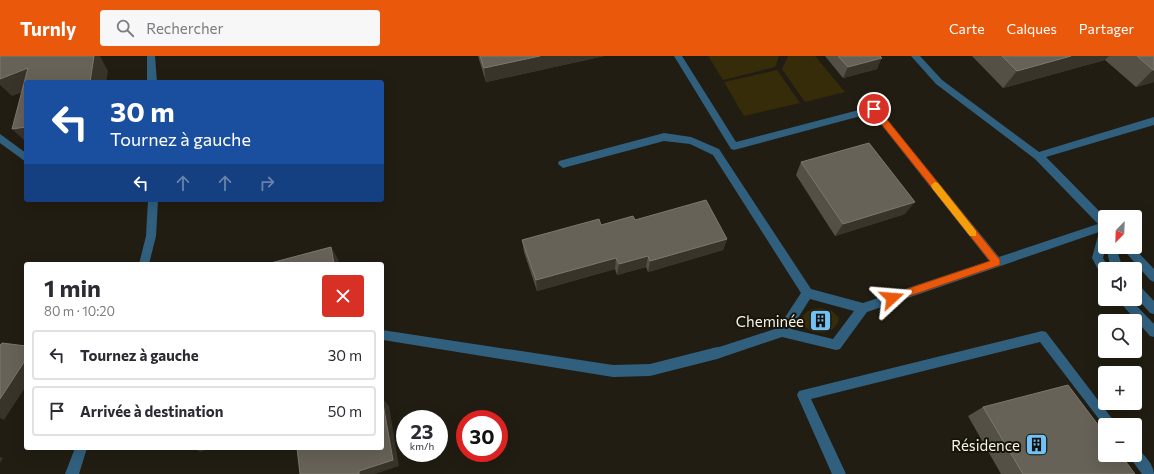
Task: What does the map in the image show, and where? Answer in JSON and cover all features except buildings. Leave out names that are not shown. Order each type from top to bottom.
[{"type":"street","points":[[151,56],[152,80]]},
{"type":"street","points":[[678,56],[734,146]]},
{"type":"street","points":[[915,56],[939,82],[1038,156],[1098,218]]},
{"type":"street","points":[[716,152],[874,109],[996,262]]},
{"type":"street","points":[[1038,156],[1154,121]]},
{"type":"street","points":[[563,164],[664,137],[680,137],[700,142],[716,152],[807,293],[863,308],[1098,227]]},
{"type":"street","points":[[0,138],[24,156]]},
{"type":"street","points":[[144,262],[151,236],[153,202]]},
{"type":"street","points":[[1133,254],[1154,276]]},
{"type":"street","points":[[782,332],[807,293]]},
{"type":"street","points":[[1142,296],[1154,309]]},
{"type":"street","points":[[1130,306],[1154,332]]},
{"type":"street","points":[[384,335],[613,371],[650,370],[717,353],[782,332],[836,346],[863,308]]},
{"type":"street","points":[[839,474],[803,395],[1042,336],[1106,418]]},
{"type":"street","points":[[72,474],[80,450]]},
{"type":"street","points":[[1141,462],[1150,474]]},
{"type":"shaded area","points":[[708,56],[779,56],[775,67],[723,80]]},
{"type":"shaded area","points":[[788,56],[815,56],[845,92],[805,102],[782,69]]},
{"type":"shaded area","points":[[777,70],[800,103],[744,116],[724,82]]},
{"type":"shaded area","points":[[820,308],[832,311],[839,318],[837,324],[830,331],[819,332],[804,326],[802,318],[805,313],[812,309]]},
{"type":"slow traffic","points":[[935,185],[973,233]]},
{"type":"place","name":"Cheminée","points":[[820,321]]},
{"type":"place","name":"Résidence","points":[[1036,445]]},
{"type":"route","points":[[874,109],[996,262],[892,298]]}]
